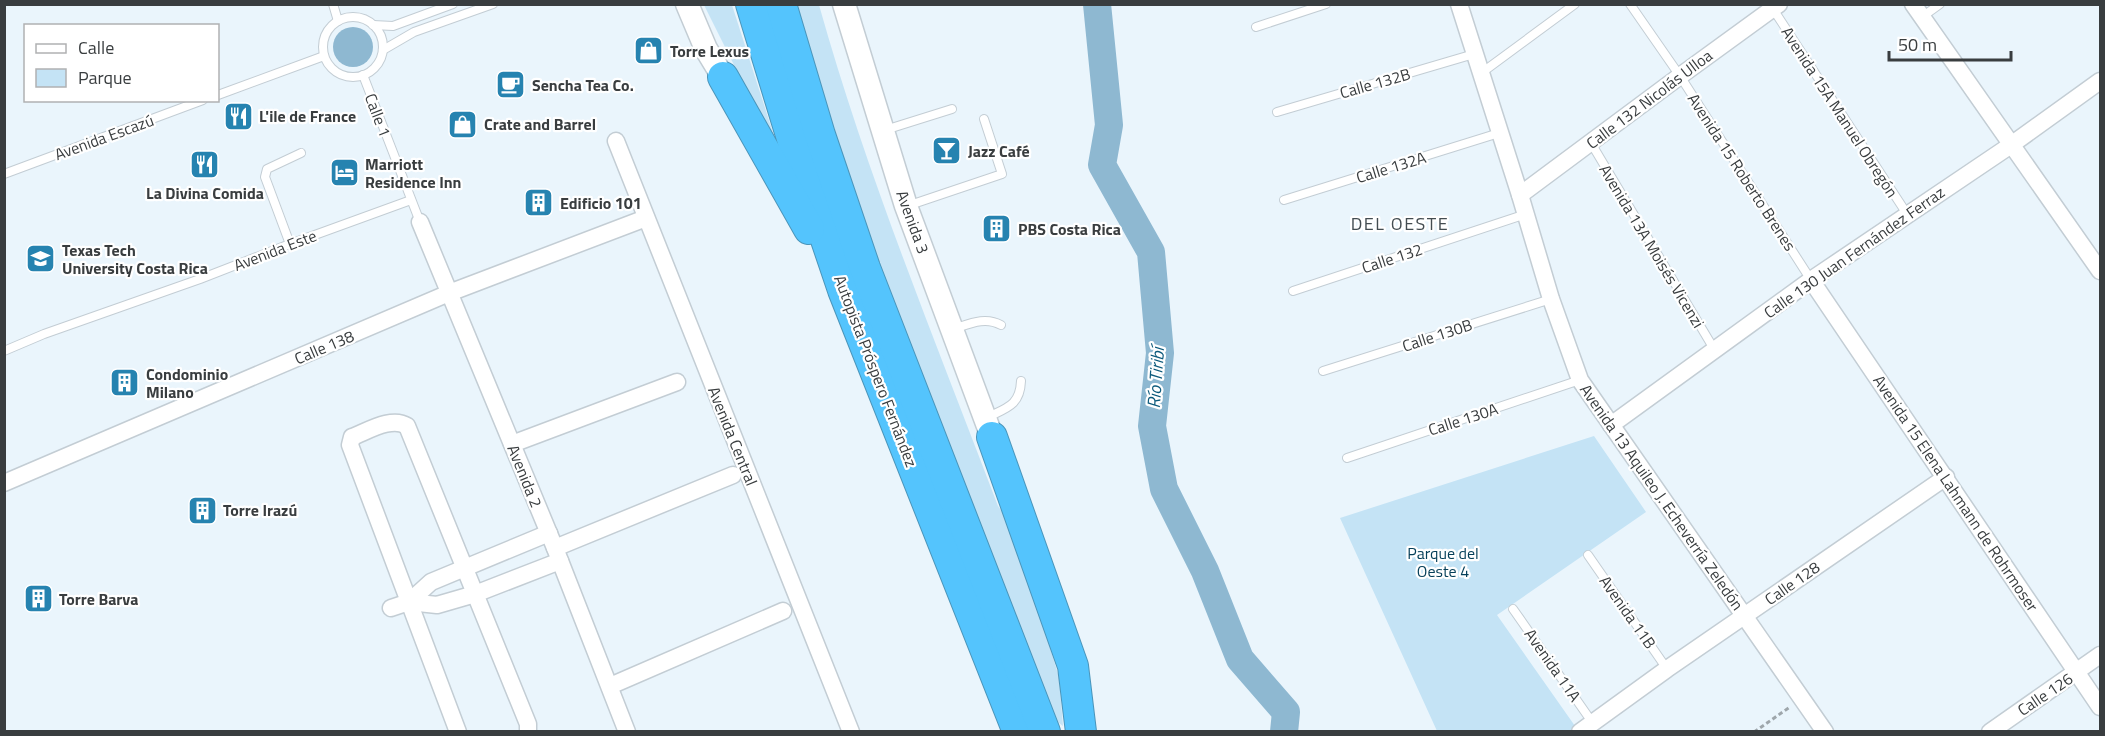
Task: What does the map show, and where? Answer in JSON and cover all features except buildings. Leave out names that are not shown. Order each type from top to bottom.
[{"type":"highway","name":"Autopista Próspero Fernández","points":[[751,4],[794,145],[843,290],[1018,732]]},
{"type":"highway","name":"Autopista Próspero Fernández","points":[[781,4],[819,135],[865,268],[1045,732]]},
{"type":"highway","points":[[723,77],[843,290]]},
{"type":"highway","points":[[989,428],[1072,666],[1081,732]]},
{"type":"street","points":[[687,4],[706,49],[723,77]]},
{"type":"street","name":"Avenida 3","points":[[844,4],[906,206],[989,428]]},
{"type":"street","name":"Avenida 13 Aquileo J. Echeverría Zeledón","points":[[1459,4],[1551,299],[1580,380],[1825,732]]},
{"type":"street","name":"Calle 132 Nicolás Ulloa","points":[[1520,195],[1680,75],[1776,7]]},
{"type":"street","points":[[1918,11],[2100,271]]},
{"type":"street","name":"Calle 130 Juan Fernández Ferraz","points":[[1611,425],[1811,280],[2011,145],[2100,81]]},
{"type":"street","name":"Avenida Central","points":[[616,141],[851,732]]},
{"type":"street","name":"Calle 138","points":[[4,483],[449,293],[646,218]]},
{"type":"street","name":"Avenida 2","points":[[420,222],[555,548],[627,732]]},
{"type":"street","name":"Avenida 15 Elena Lahmann de Rohrmoser","points":[[1811,280],[2100,706]]},
{"type":"street","points":[[512,444],[677,382]]},
{"type":"street","points":[[458,732],[350,445],[352,437],[392,422],[400,422],[407,426],[528,724],[528,732]]},
{"type":"street","points":[[409,602],[437,605],[475,594],[555,548],[733,475]]},
{"type":"street","name":"Calle 128","points":[[1586,727],[1946,477]]},
{"type":"street","points":[[392,608],[409,602],[431,582],[465,568],[555,548]]},
{"type":"street","points":[[610,686],[783,610]]},
{"type":"street","name":"Calle 126","points":[[1990,732],[2100,656]]},
{"type":"lane","points":[[333,4],[338,21]]},
{"type":"lane","points":[[373,25],[382,41],[383,50],[377,66],[355,77],[339,74],[327,63],[323,46],[325,36],[330,27],[338,21],[356,17],[373,25],[393,26],[453,4]]},
{"type":"lane","points":[[383,50],[414,32],[493,4]]},
{"type":"lane","points":[[679,4],[706,49]]},
{"type":"lane","points":[[1256,27],[1326,4]]},
{"type":"lane","points":[[1480,74],[1575,4]]},
{"type":"lane","name":"Avenida 15 Roberto Brenes","points":[[1630,4],[1680,75],[1811,280]]},
{"type":"lane","points":[[1918,11],[1940,4]]},
{"type":"lane","name":"Avenida 15A Manuel Obregón","points":[[1776,7],[1907,214]]},
{"type":"lane","name":"Calle 132B","points":[[1277,112],[1474,54]]},
{"type":"lane","points":[[219,95],[324,56]]},
{"type":"lane","name":"Calle 1","points":[[363,75],[420,222]]},
{"type":"lane","name":"Avenida Escazú","points":[[4,174],[198,102]]},
{"type":"lane","points":[[882,130],[952,109]]},
{"type":"lane","points":[[906,206],[1002,174],[984,119]]},
{"type":"lane","name":"Calle 132A","points":[[1284,200],[1499,133]]},
{"type":"lane","name":"Avenida 13A Moisés Vicenzi","points":[[1591,143],[1714,349]]},
{"type":"lane","points":[[290,244],[265,177],[267,169],[301,153]]},
{"type":"lane","name":"Avenida Este","points":[[4,351],[44,334],[200,279],[411,200]]},
{"type":"lane","name":"Calle 132","points":[[1293,291],[1526,214]]},
{"type":"lane","name":"Calle 130B","points":[[1323,371],[1551,299]]},
{"type":"lane","points":[[952,329],[978,321],[990,321],[1001,325]]},
{"type":"lane","name":"Calle 130A","points":[[1347,458],[1580,380]]},
{"type":"lane","points":[[989,428],[1013,404],[1020,393],[1021,381]]},
{"type":"lane","name":"Avenida 11B","points":[[1588,555],[1667,669]]},
{"type":"lane","name":"Avenida 11A","points":[[1513,609],[1586,727]]},
{"type":"path","points":[[1754,732],[1802,699]]},
{"type":"green space","points":[[704,5],[732,5],[774,136],[760,117]]},
{"type":"green space","points":[[787,5],[819,5],[858,132],[903,257],[998,506],[1012,525],[1059,677],[1063,726],[1055,720],[844,189]]},
{"type":"green space","name":"Parque del Oeste 4","points":[[1594,436],[1646,512],[1497,615],[1575,726],[1569,732],[1437,731],[1340,518]]},
{"type":"shaded area","points":[[353,27],[361,28],[367,33],[372,39],[372,55],[367,61],[361,66],[353,67],[345,66],[339,61],[334,55],[333,47],[334,39],[339,33],[345,28]]},
{"type":"waterway","name":"Río Tiribí","points":[[1097,4],[1109,125],[1102,165],[1151,252],[1160,353],[1152,426],[1164,489],[1205,571],[1240,659],[1286,712],[1284,732]]},
{"type":"place","name":"Torre Lexus","points":[[649,51]]},
{"type":"place","name":"Sencha Tea Co.","points":[[511,85]]},
{"type":"place","name":"L'ile de France","points":[[238,116]]},
{"type":"place","name":"Crate and Barrel","points":[[463,124]]},
{"type":"place","name":"Jazz Café","points":[[947,151]]},
{"type":"place","name":"La Divina Comida","points":[[205,165]]},
{"type":"place","name":"Marriott Residence Inn","points":[[344,173]]},
{"type":"place","name":"Edificio 101","points":[[539,203]]},
{"type":"place","name":"PBS Costa Rica","points":[[997,229]]},
{"type":"place","name":"Texas Tech University Costa Rica","points":[[41,259]]},
{"type":"place","name":"Condominio Milano","points":[[125,383]]},
{"type":"place","name":"Torre Irazú","points":[[202,510]]},
{"type":"place","name":"Torre Barva","points":[[38,599]]},
{"type":"district","name":"DEL OESTE","points":[[1400,224]]}]
